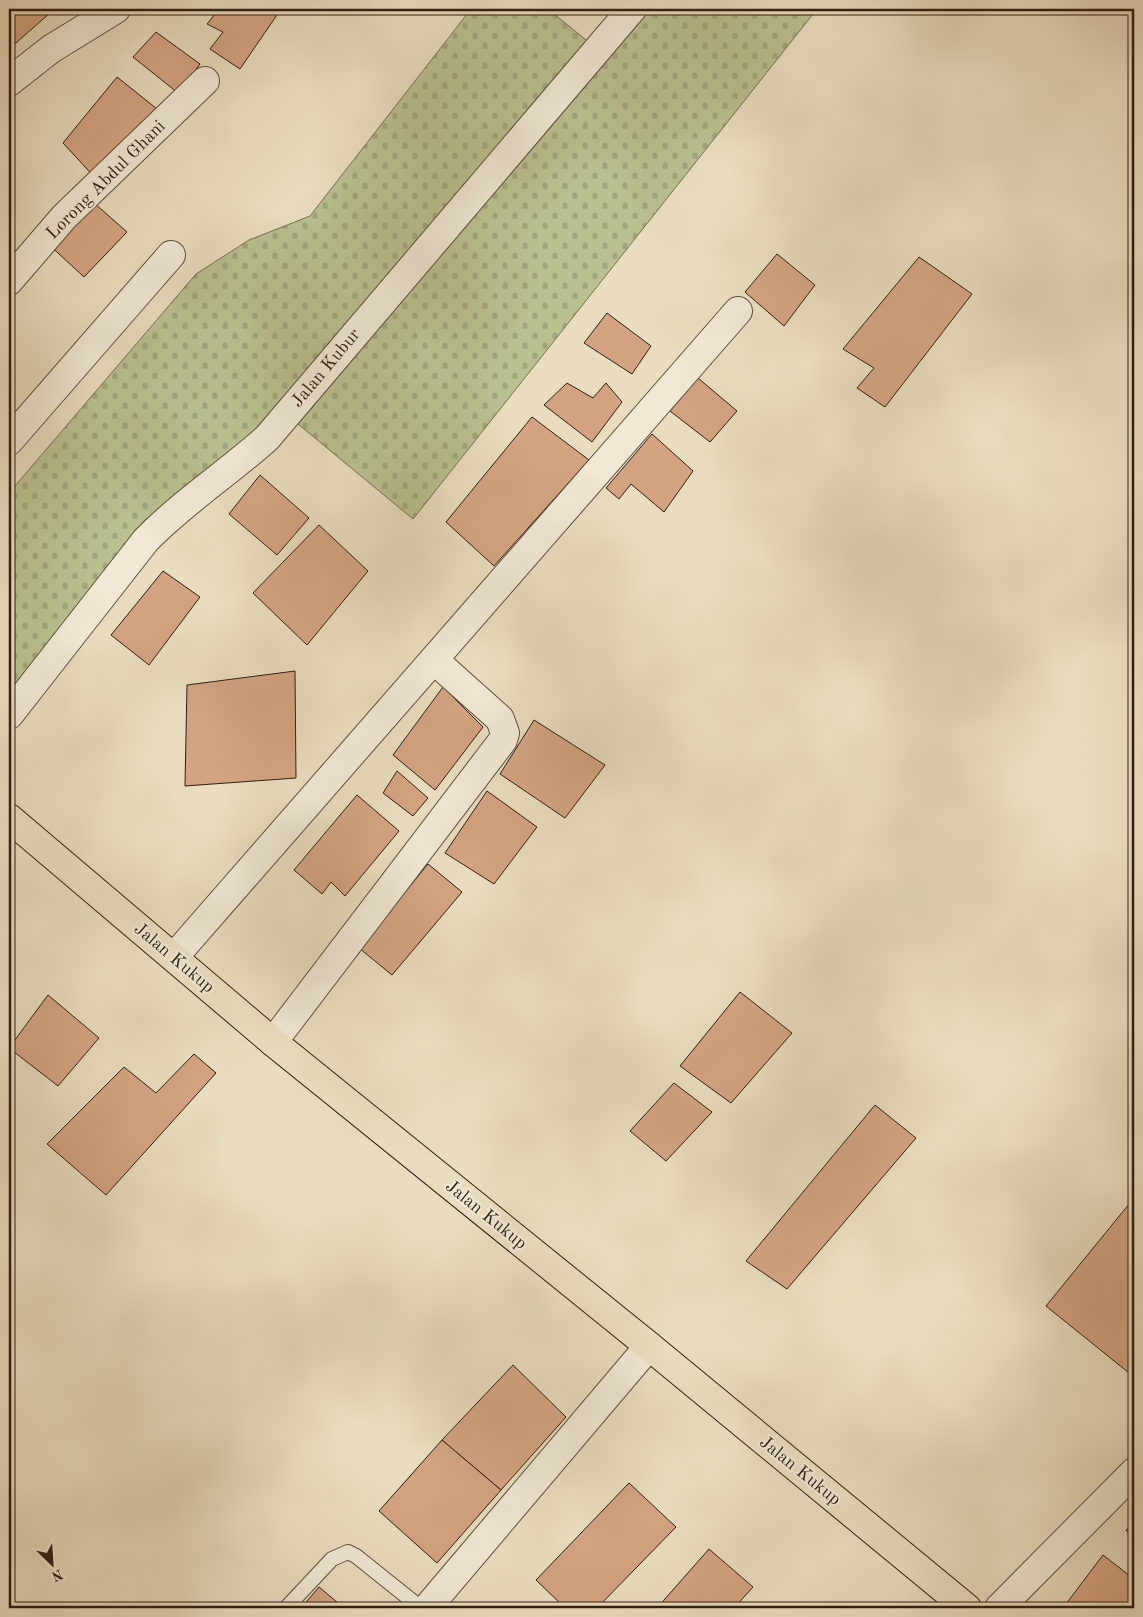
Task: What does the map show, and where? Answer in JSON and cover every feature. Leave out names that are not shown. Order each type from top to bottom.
[{"type":"main road","name":"Jalan Kukup","points":[[9,818],[273,1042],[649,1346],[957,1605]]},
{"type":"street","points":[[9,82],[50,49],[116,9]]},
{"type":"street","name":"Jalan Kubur","points":[[9,715],[146,540],[168,518],[236,466],[267,438],[632,9]]},
{"type":"street","name":"Lorong Abdul Ghani","points":[[9,281],[64,217],[205,81]]},
{"type":"street","points":[[9,441],[171,255]]},
{"type":"street","points":[[174,957],[738,311]]},
{"type":"street","points":[[273,1042],[503,740],[505,733],[500,719],[434,660]]},
{"type":"street","points":[[427,1608],[649,1346]]},
{"type":"street","points":[[999,1608],[1134,1472]]},
{"type":"lane","points":[[286,1608],[332,1558],[348,1552],[356,1556],[421,1608]]},
{"type":"green space","points":[[471,9],[548,9],[591,44],[267,423],[225,459],[144,521],[9,694],[9,493],[196,274],[249,240],[310,216]]},
{"type":"green space","points":[[650,9],[817,9],[413,519],[298,424]]},
{"type":"building","points":[[9,9],[46,9],[50,13],[9,49]]},
{"type":"building","points":[[219,9],[281,9],[240,69],[210,49],[223,32],[207,24]]},
{"type":"building","points":[[156,32],[200,64],[178,93],[133,57]]},
{"type":"building","points":[[117,77],[157,109],[99,182],[63,143]]},
{"type":"building","points":[[93,202],[127,232],[84,277],[45,241]]},
{"type":"building","points":[[777,254],[815,285],[784,326],[745,292]]},
{"type":"building","points":[[919,257],[972,294],[885,407],[857,388],[874,368],[843,349]]},
{"type":"building","points":[[607,313],[651,346],[632,374],[584,343]]},
{"type":"building","points":[[698,378],[737,411],[710,442],[670,411]]},
{"type":"building","points":[[567,383],[593,398],[606,383],[622,402],[592,442],[544,405]]},
{"type":"building","points":[[532,417],[589,460],[494,566],[446,522]]},
{"type":"building","points":[[652,434],[693,471],[664,512],[631,484],[619,499],[606,488]]},
{"type":"building","points":[[260,475],[309,518],[277,555],[229,514]]},
{"type":"building","points":[[319,525],[368,571],[307,645],[253,593]]},
{"type":"building","points":[[163,571],[200,597],[149,665],[111,635]]},
{"type":"building","points":[[295,671],[296,778],[185,786],[187,685]]},
{"type":"building","points":[[443,687],[483,727],[435,790],[393,755]]},
{"type":"building","points":[[534,720],[605,765],[565,818],[500,774]]},
{"type":"building","points":[[397,771],[428,798],[413,816],[383,793]]},
{"type":"building","points":[[487,791],[537,827],[494,884],[445,853]]},
{"type":"building","points":[[357,795],[399,831],[345,896],[331,882],[322,894],[294,870]]},
{"type":"building","points":[[428,864],[462,892],[392,975],[359,948]]},
{"type":"building","points":[[740,992],[792,1033],[731,1103],[680,1066]]},
{"type":"building","points":[[48,995],[99,1038],[58,1086],[9,1048]]},
{"type":"building","points":[[194,1054],[216,1073],[106,1195],[47,1144],[124,1067],[156,1093]]},
{"type":"building","points":[[674,1083],[712,1112],[666,1161],[630,1131]]},
{"type":"building","points":[[875,1105],[916,1138],[787,1289],[746,1261]]},
{"type":"building","points":[[1134,1198],[1134,1377],[1046,1306]]},
{"type":"building","points":[[513,1365],[566,1417],[501,1490],[442,1440]]},
{"type":"building","points":[[442,1440],[501,1490],[437,1563],[379,1511]]},
{"type":"building","points":[[629,1483],[676,1527],[597,1608],[565,1608],[536,1580]]},
{"type":"building","points":[[1134,1523],[1134,1540],[1126,1530]]},
{"type":"building","points":[[709,1549],[753,1587],[734,1608],[657,1608]]},
{"type":"building","points":[[1103,1555],[1134,1579],[1134,1608],[1063,1608]]},
{"type":"building","points":[[319,1587],[344,1608],[301,1608]]}]
